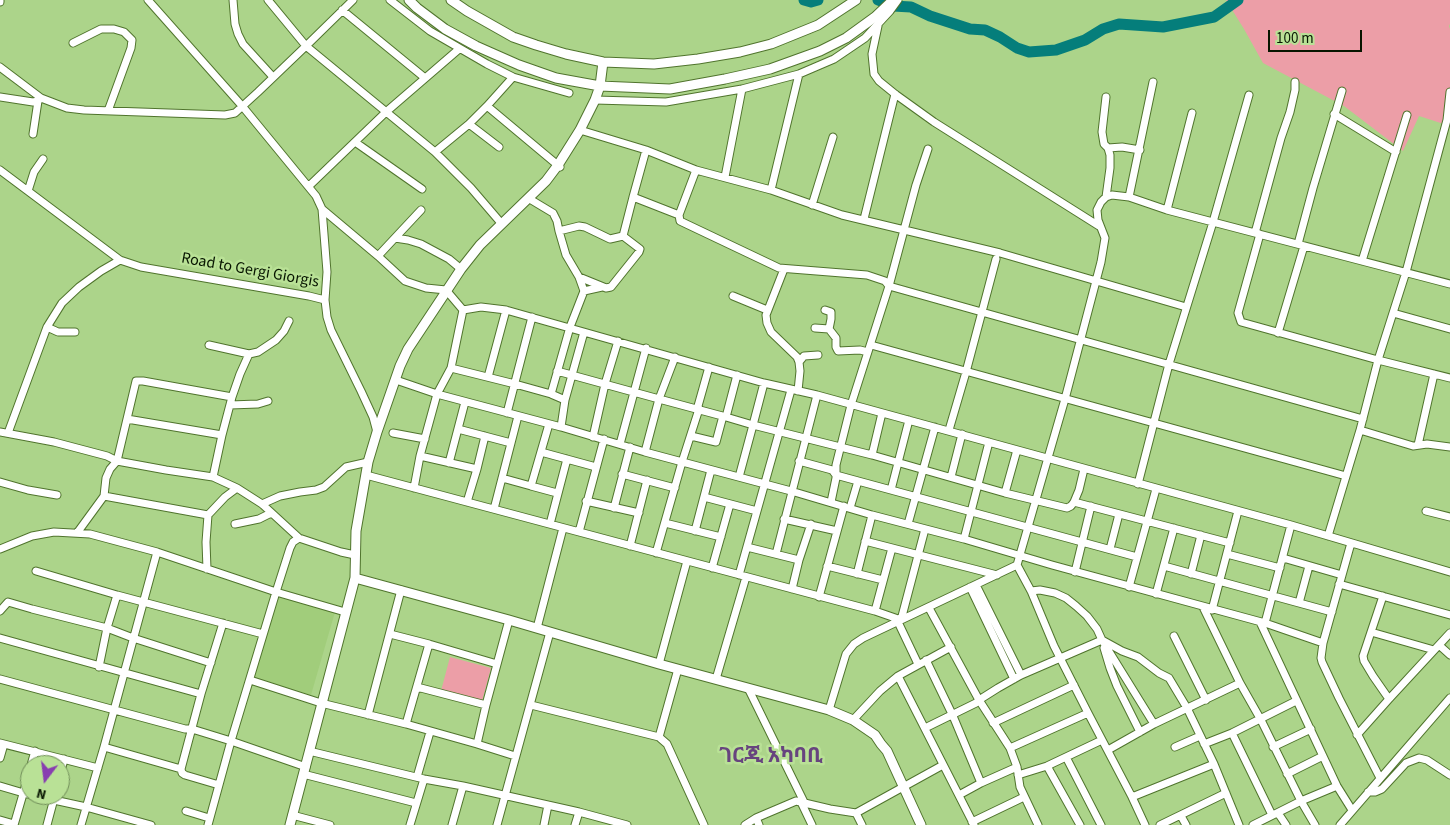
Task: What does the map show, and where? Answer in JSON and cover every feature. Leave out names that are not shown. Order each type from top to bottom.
[{"type":"main road","points":[[409,0],[445,29],[476,46],[556,78],[600,86],[670,89],[770,69],[820,51],[877,21],[893,0]]},
{"type":"main road","points":[[451,0],[482,20],[521,40],[566,54],[603,62],[654,64],[740,52],[770,44],[818,25],[853,2]]},
{"type":"main road","points":[[290,825],[355,578],[356,531],[368,462],[377,432],[408,349],[446,290],[480,246],[560,166],[596,100],[603,62]]},
{"type":"main road","points":[[355,578],[829,710],[853,720],[874,736],[886,751],[921,825]]},
{"type":"street","points":[[148,0],[243,107],[308,186],[322,209],[406,281],[426,288],[446,290],[463,310]]},
{"type":"street","points":[[234,0],[235,24],[238,34],[244,44],[273,77]]},
{"type":"street","points":[[268,0],[306,46],[435,152],[502,223]]},
{"type":"street","points":[[0,67],[40,99],[67,108],[225,115],[235,113],[243,107],[353,0]]},
{"type":"street","points":[[390,0],[430,32],[487,64],[513,76],[569,93]]},
{"type":"street","points":[[596,100],[666,102],[704,97],[800,74],[834,59],[866,38],[877,21],[890,11],[898,0]]},
{"type":"street","points":[[342,10],[424,78]]},
{"type":"street","points":[[877,21],[872,54],[874,74],[878,81],[934,122],[1100,226]]},
{"type":"street","points":[[73,42],[101,29],[114,29],[130,36],[132,40],[131,48],[108,111]]},
{"type":"street","points":[[308,186],[386,112],[459,49]]},
{"type":"street","points":[[771,190],[800,74]]},
{"type":"street","points":[[435,152],[469,124],[513,76]]},
{"type":"street","points":[[1129,197],[1153,82]]},
{"type":"street","points":[[1295,82],[1290,112],[1279,145],[1238,316],[1240,322],[1450,378]]},
{"type":"street","points":[[725,178],[742,89]]},
{"type":"street","points":[[1278,333],[1301,245],[1313,188],[1342,91]]},
{"type":"street","points":[[1328,536],[1360,430],[1378,360],[1406,272],[1447,120],[1450,92]]},
{"type":"street","points":[[864,219],[895,94]]},
{"type":"street","points":[[1138,484],[1169,364],[1213,222],[1249,95]]},
{"type":"street","points":[[0,97],[33,102],[40,99]]},
{"type":"street","points":[[1106,97],[1102,132],[1104,144],[1108,148],[1110,155],[1110,168],[1106,197]]},
{"type":"street","points":[[33,134],[40,99]]},
{"type":"street","points":[[487,106],[560,166]]},
{"type":"street","points":[[1168,210],[1192,113]]},
{"type":"street","points":[[1334,114],[1396,152]]},
{"type":"street","points":[[1362,261],[1407,115]]},
{"type":"street","points":[[469,124],[499,147]]},
{"type":"street","points":[[580,130],[646,150],[696,170],[771,190],[842,215],[1000,253],[1186,307]]},
{"type":"street","points":[[812,205],[833,137]]},
{"type":"street","points":[[356,142],[422,189]]},
{"type":"street","points":[[1108,148],[1122,147],[1140,150]]},
{"type":"street","points":[[831,502],[836,478],[836,465],[851,405],[889,286],[916,185],[928,149]]},
{"type":"street","points":[[623,236],[646,150]]},
{"type":"street","points":[[28,191],[34,172],[43,159]]},
{"type":"street","name":"Road to Gergi Giorgis","points":[[0,170],[120,260],[140,267],[325,300],[331,330],[373,417],[377,432]]},
{"type":"street","points":[[696,170],[679,214],[680,221],[784,269],[866,275],[885,281],[889,286],[1363,419]]},
{"type":"street","points":[[829,710],[840,671],[849,649],[863,638],[1017,565],[1065,399],[1101,262],[1105,238],[1098,220],[1097,210],[1106,197],[1112,195],[1129,197],[1168,210],[1450,284]]},
{"type":"street","points":[[633,197],[679,214]]},
{"type":"street","points":[[528,198],[553,213],[566,255],[579,277],[584,291],[570,327],[551,394]]},
{"type":"street","points":[[322,209],[327,272],[325,300]]},
{"type":"street","points":[[378,256],[421,210]]},
{"type":"street","points":[[559,231],[579,226],[585,227],[610,239],[623,236],[640,248],[639,252],[611,287],[584,291]]},
{"type":"street","points":[[395,238],[408,240],[428,248],[449,259],[461,269]]},
{"type":"street","points":[[949,430],[996,259]]},
{"type":"street","points":[[120,260],[101,270],[62,303],[47,326],[4,432],[54,442],[108,456],[117,461],[213,477],[237,488],[262,504],[298,538],[355,555]]},
{"type":"street","points":[[784,269],[778,288],[767,310],[766,323],[770,332],[797,357],[799,362]]},
{"type":"street","points":[[579,277],[602,287]]},
{"type":"street","points":[[733,296],[767,310]]},
{"type":"street","points":[[463,310],[481,307],[506,310],[737,375],[949,430],[1291,525],[1450,572]]},
{"type":"street","points":[[414,488],[436,394],[451,368],[463,310]]},
{"type":"street","points":[[488,377],[506,310]]},
{"type":"street","points":[[825,310],[831,312],[829,329]]},
{"type":"street","points":[[1393,313],[1450,329]]},
{"type":"street","points":[[507,412],[532,318]]},
{"type":"street","points":[[209,345],[249,354],[258,352],[276,340],[284,331],[289,321]]},
{"type":"street","points":[[47,326],[58,332],[75,332]]},
{"type":"street","points":[[814,328],[829,329],[836,338],[838,350],[870,349],[966,372],[1346,476]]},
{"type":"street","points":[[561,427],[565,400],[584,332]]},
{"type":"street","points":[[594,437],[618,341]]},
{"type":"street","points":[[620,444],[646,348]]},
{"type":"street","points":[[213,477],[232,397],[249,354]]},
{"type":"street","points":[[716,680],[742,576],[747,547],[779,431],[794,390],[799,362],[804,356],[818,355]]},
{"type":"street","points":[[646,452],[659,399],[675,356]]},
{"type":"street","points":[[656,553],[699,409],[698,406],[709,367]]},
{"type":"street","points":[[451,368],[551,394],[565,400]]},
{"type":"street","points":[[557,371],[1063,508],[1072,506],[1084,468]]},
{"type":"street","points":[[1418,445],[1434,374]]},
{"type":"street","points":[[691,436],[716,442],[737,375]]},
{"type":"street","points":[[77,533],[104,496],[106,478],[110,469],[117,461],[136,381],[143,380],[232,397]]},
{"type":"street","points":[[396,380],[436,394],[925,528],[1212,610],[1263,622],[1323,642]]},
{"type":"street","points":[[739,477],[764,382]]},
{"type":"street","points":[[776,554],[817,395]]},
{"type":"street","points":[[230,405],[258,404],[268,401]]},
{"type":"street","points":[[448,463],[465,402]]},
{"type":"street","points":[[872,455],[882,413]]},
{"type":"street","points":[[494,509],[518,416]]},
{"type":"street","points":[[127,418],[222,435]]},
{"type":"street","points":[[891,490],[909,420]]},
{"type":"street","points":[[531,486],[548,424]]},
{"type":"street","points":[[908,524],[935,427]]},
{"type":"street","points":[[458,429],[511,443]]},
{"type":"street","points":[[1360,430],[1413,446],[1427,444],[1450,447]]},
{"type":"street","points":[[393,433],[425,440]]},
{"type":"street","points":[[951,477],[962,434]]},
{"type":"street","points":[[467,502],[485,436]]},
{"type":"street","points":[[579,532],[604,440]]},
{"type":"street","points":[[964,539],[989,442]]},
{"type":"street","points":[[614,508],[630,446]]},
{"type":"street","points":[[1005,493],[1017,450]]},
{"type":"street","points":[[541,452],[596,467]]},
{"type":"street","points":[[420,456],[477,470]]},
{"type":"street","points":[[550,524],[567,459]]},
{"type":"street","points":[[799,461],[832,470],[836,475],[1137,557]]},
{"type":"street","points":[[262,504],[280,496],[324,487],[346,467],[368,462]]},
{"type":"street","points":[[695,531],[711,470]]},
{"type":"street","points":[[622,474],[675,488]]},
{"type":"street","points":[[366,476],[819,596],[874,611],[900,621]]},
{"type":"street","points":[[502,478],[557,493]]},
{"type":"street","points":[[630,546],[648,480]]},
{"type":"street","points":[[819,596],[837,531],[858,481]]},
{"type":"street","points":[[0,482],[28,490],[57,495]]},
{"type":"street","points":[[207,568],[208,515],[225,497],[237,488]]},
{"type":"street","points":[[1129,586],[1156,489]]},
{"type":"street","points":[[104,496],[208,515]]},
{"type":"street","points":[[704,497],[757,511]]},
{"type":"street","points":[[586,501],[639,513]]},
{"type":"street","points":[[1074,502],[1230,543]]},
{"type":"street","points":[[712,568],[730,504]]},
{"type":"street","points":[[1075,572],[1091,506]]},
{"type":"street","points":[[1212,610],[1238,511]]},
{"type":"street","points":[[1426,511],[1450,517]]},
{"type":"street","points":[[235,524],[259,519],[271,513]]},
{"type":"street","points":[[1110,549],[1119,514]]},
{"type":"street","points":[[857,574],[872,515]]},
{"type":"street","points":[[784,518],[837,531]]},
{"type":"street","points":[[665,523],[720,537]]},
{"type":"street","points":[[792,589],[811,524]]},
{"type":"street","points":[[1291,525],[1273,596],[1263,622],[1296,701],[1337,786],[1352,810]]},
{"type":"street","points":[[536,628],[564,528]]},
{"type":"street","points":[[918,664],[900,621],[925,528]]},
{"type":"street","points":[[1156,594],[1174,528]]},
{"type":"street","points":[[0,549],[32,536],[54,532],[90,534],[156,552],[276,592],[345,612]]},
{"type":"street","points":[[1191,574],[1201,536]]},
{"type":"street","points":[[186,811],[208,822],[276,592],[290,548],[298,538]]},
{"type":"street","points":[[865,541],[997,575]]},
{"type":"street","points":[[1350,543],[1323,642],[1322,662],[1357,736],[1380,778]]},
{"type":"street","points":[[747,547],[799,560]]},
{"type":"street","points":[[874,611],[892,548]]},
{"type":"street","points":[[81,825],[144,602],[156,552]]},
{"type":"street","points":[[1227,554],[1280,568]]},
{"type":"street","points":[[1282,558],[1342,575]]},
{"type":"street","points":[[659,664],[687,561]]},
{"type":"street","points":[[1017,565],[1032,591],[1043,620],[1074,685],[1145,825]]},
{"type":"street","points":[[828,566],[883,580]]},
{"type":"street","points":[[1164,566],[1332,612]]},
{"type":"street","points":[[1299,603],[1309,566]]},
{"type":"street","points":[[36,571],[263,634]]},
{"type":"street","points":[[1339,584],[1450,615]]},
{"type":"street","points":[[973,586],[1018,677]]},
{"type":"street","points":[[368,715],[401,590]]},
{"type":"street","points":[[1032,591],[1055,593],[1066,598],[1088,616],[1154,724]]},
{"type":"street","points":[[99,667],[107,628],[117,595]]},
{"type":"street","points":[[1383,596],[1363,656],[1372,676],[1389,698]]},
{"type":"street","points":[[0,600],[107,628],[211,663]]},
{"type":"street","points":[[0,611],[8,602]]},
{"type":"street","points":[[1203,607],[1240,683],[1314,825]]},
{"type":"street","points":[[929,608],[979,700],[1010,748],[1018,771],[1018,781],[1037,825]]},
{"type":"street","points":[[476,744],[509,620]]},
{"type":"street","points":[[219,785],[185,775],[182,773],[182,769],[201,694],[224,623]]},
{"type":"street","points":[[497,825],[550,632]]},
{"type":"street","points":[[1371,632],[1436,648],[1450,655]]},
{"type":"street","points":[[1357,736],[1389,698],[1450,633]]},
{"type":"street","points":[[390,634],[496,664]]},
{"type":"street","points":[[1174,636],[1206,700]]},
{"type":"street","points":[[0,638],[201,694]]},
{"type":"street","points":[[925,728],[953,716],[1018,677],[1102,640]]},
{"type":"street","points":[[1102,640],[1138,657],[1169,678],[1187,708],[1214,764],[1239,825]]},
{"type":"street","points":[[1102,640],[1117,686],[1140,732]]},
{"type":"street","points":[[406,724],[429,644]]},
{"type":"street","points":[[853,720],[880,691],[898,676],[951,647]]},
{"type":"street","points":[[926,660],[982,783]]},
{"type":"street","points":[[659,737],[678,669]]},
{"type":"street","points":[[898,676],[960,795],[973,824],[1024,797]]},
{"type":"street","points":[[0,679],[231,741],[304,771],[416,804]]},
{"type":"street","points":[[250,680],[321,703],[406,724],[515,756]]},
{"type":"street","points":[[1108,750],[1154,724],[1240,683]]},
{"type":"street","points":[[993,723],[1074,685]]},
{"type":"street","points":[[417,687],[486,705]]},
{"type":"street","points":[[748,688],[812,825]]},
{"type":"street","points":[[1340,825],[1450,698]]},
{"type":"street","points":[[1204,744],[1260,720],[1296,701]]},
{"type":"street","points":[[531,705],[659,737],[667,744],[704,825]]},
{"type":"street","points":[[1010,748],[1088,713]]},
{"type":"street","points":[[1273,747],[1311,729]]},
{"type":"street","points":[[410,825],[430,732]]},
{"type":"street","points":[[1232,733],[1275,814],[1286,825]]},
{"type":"street","points":[[1175,747],[1200,736]]},
{"type":"street","points":[[960,795],[982,783],[1018,771],[1047,766],[1102,740]]},
{"type":"street","points":[[0,758],[2,743],[50,755]]},
{"type":"street","points":[[104,747],[182,769]]},
{"type":"street","points":[[35,755],[36,751]]},
{"type":"street","points":[[309,751],[421,778],[506,795],[627,825]]},
{"type":"street","points":[[1287,774],[1323,756]]},
{"type":"street","points":[[1066,757],[1101,825]]},
{"type":"street","points":[[1368,792],[1382,789],[1406,763],[1419,758],[1427,760],[1450,775]]},
{"type":"street","points":[[70,761],[98,768]]},
{"type":"street","points":[[1132,797],[1214,764]]},
{"type":"street","points":[[745,825],[758,822],[796,801],[856,813],[943,765]]},
{"type":"street","points":[[1047,766],[1080,825]]},
{"type":"street","points":[[0,786],[20,792]]},
{"type":"street","points":[[452,825],[462,786]]},
{"type":"street","points":[[1253,825],[1301,801],[1337,786]]},
{"type":"street","points":[[1160,825],[1226,793]]},
{"type":"street","points":[[70,802],[151,825]]},
{"type":"street","points":[[0,820],[14,824],[23,805]]},
{"type":"street","points":[[47,825],[53,805]]},
{"type":"street","points":[[544,825],[548,805]]},
{"type":"street","points":[[575,825],[579,812]]},
{"type":"street","points":[[856,813],[862,825]]},
{"type":"street","points":[[292,815],[328,825]]},
{"type":"street","points":[[1181,816],[1186,825]]},
{"type":"shaded area","points":[[1226,0],[1450,0],[1450,126],[1419,116],[1403,151],[1344,106],[1263,63]]},
{"type":"shaded area","points":[[277,595],[335,612],[311,695],[253,678]]},
{"type":"shaded area","points":[[450,657],[491,668],[482,701],[441,691]]},
{"type":"waterway","points":[[804,0],[811,2],[818,0]]},
{"type":"waterway","points":[[878,0],[893,6],[911,7],[930,16],[970,29],[985,30],[1017,48],[1029,52],[1056,50],[1085,40],[1103,29],[1119,24],[1163,27],[1214,17],[1238,0]]},
{"type":"district","name":"ገርጂ አካባቢ","points":[[771,757]]}]
